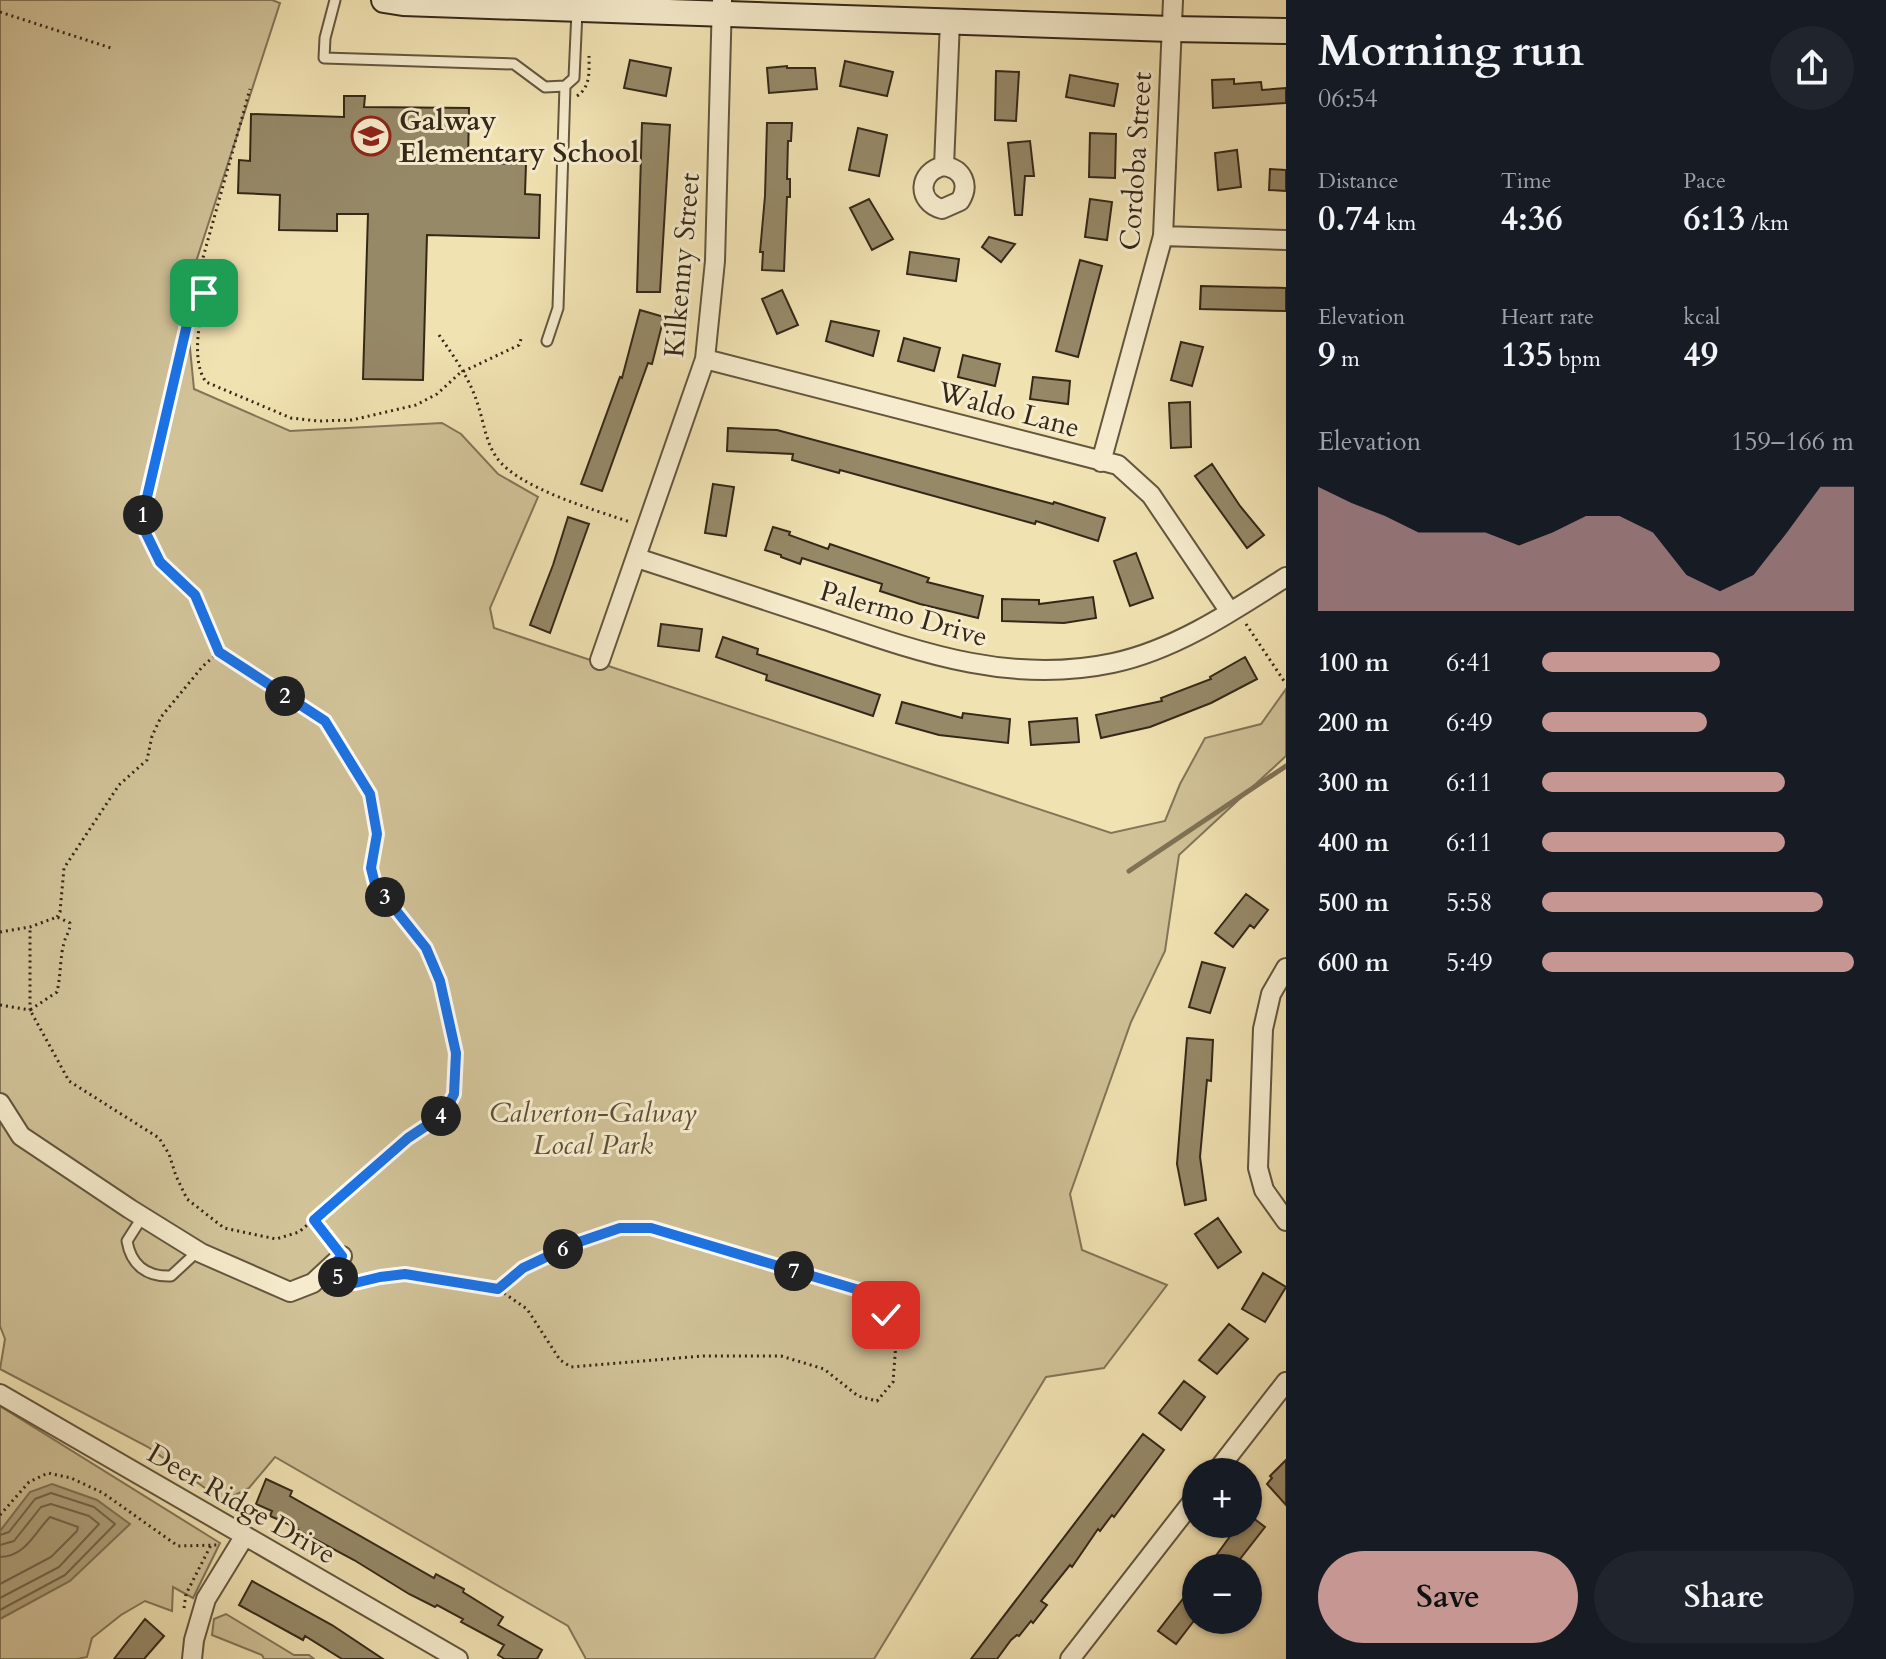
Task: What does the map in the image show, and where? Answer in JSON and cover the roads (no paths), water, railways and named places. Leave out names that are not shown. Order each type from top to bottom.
[{"type":"street","points":[[384,0],[403,3],[722,7],[950,21],[1286,31]]},
{"type":"street","name":"Cordoba Street","points":[[1101,462],[1163,236],[1173,0]]},
{"type":"street","name":"Kilkenny Street","points":[[600,660],[705,359],[715,261],[722,7]]},
{"type":"street","points":[[944,166],[950,21]]},
{"type":"street","points":[[1163,236],[1286,240]]},
{"type":"street","name":"Waldo Lane","points":[[705,359],[1118,465],[1151,495],[1230,612]]},
{"type":"street","name":"Palermo Drive","points":[[637,558],[929,655],[996,669],[1064,670],[1115,663],[1183,639],[1286,577]]},
{"type":"street","points":[[1286,968],[1271,994],[1263,1029],[1258,1168],[1264,1190],[1286,1221]]},
{"type":"street","points":[[0,1103],[21,1136],[198,1251],[290,1292],[313,1283],[336,1262]]},
{"type":"street","points":[[1227,1458],[1286,1382]]},
{"type":"street","name":"Deer Ridge Drive","points":[[0,1394],[240,1543],[458,1659]]},
{"type":"street","points":[[1070,1659],[1182,1515]]},
{"type":"street","points":[[192,1659],[206,1599],[240,1543]]},
{"type":"lane","points":[[335,0],[325,38],[324,58],[514,64],[545,87],[565,86],[574,78],[571,6]]},
{"type":"lane","points":[[547,341],[558,308],[565,86]]},
{"type":"lane","points":[[143,1216],[127,1241],[136,1264],[148,1273],[171,1276],[198,1251]]},
{"type":"water","points":[[52,1484],[97,1500],[130,1524],[70,1581],[0,1619],[0,1531],[30,1492]]},
{"type":"waterway","points":[[1129,871],[1286,766]]},
{"type":"place","name":"Galway Elementary School","points":[[371,136]]},
{"type":"park label","name":"Calverton-Galway Local Park","points":[[593,1128]]}]
